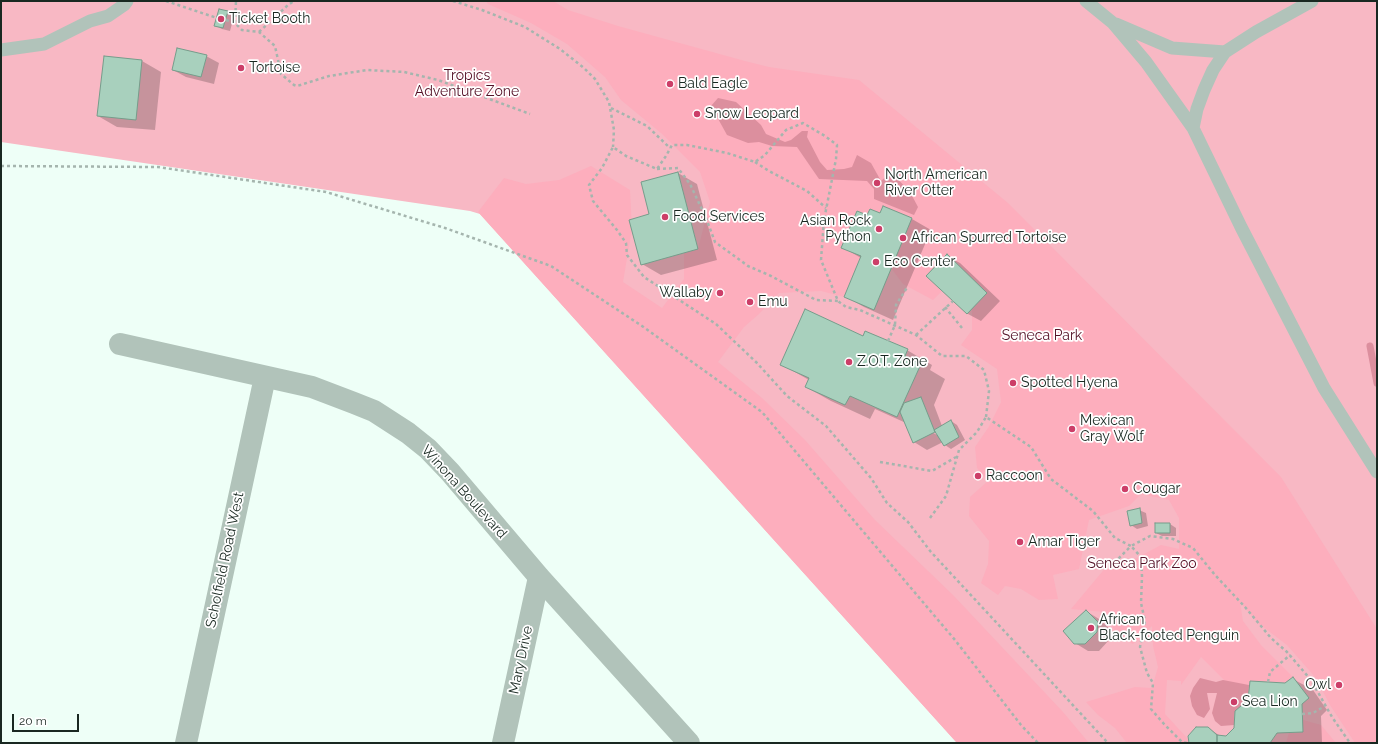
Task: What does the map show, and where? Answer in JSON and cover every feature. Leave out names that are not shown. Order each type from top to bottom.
[{"type":"street","name":"Winona Boulevard","points":[[120,344],[312,388],[374,411],[408,433],[428,449],[450,472],[539,577],[689,743]]},
{"type":"street","name":"Scholfield Road West","points":[[186,743],[265,377]]},
{"type":"street","name":"Mary Drive","points":[[503,743],[539,577]]},
{"type":"lane","points":[[1,50],[44,44],[90,21],[108,16],[124,6],[127,1]]},
{"type":"lane","points":[[1086,1],[1113,23],[1146,62],[1193,128],[1241,227],[1324,388],[1377,472]]},
{"type":"lane","points":[[1193,128],[1197,109],[1204,90],[1213,70],[1225,52],[1256,32],[1312,1]]},
{"type":"lane","points":[[1113,23],[1172,48],[1225,52]]},
{"type":"path","points":[[166,1],[217,18]]},
{"type":"path","points":[[235,23],[236,1]]},
{"type":"path","points":[[259,32],[294,1]]},
{"type":"path","points":[[452,1],[482,10],[525,27],[560,49],[595,79],[609,102],[614,130],[613,147],[602,168],[589,185],[593,200],[626,243],[627,255],[644,277],[716,324],[757,363],[788,396],[826,426],[871,478],[887,503],[908,522],[931,552],[1108,743]]},
{"type":"path","points":[[226,20],[235,23],[242,30],[259,32],[275,46],[281,74],[297,86],[329,76],[367,70],[404,72],[438,80],[530,114]]},
{"type":"path","points":[[610,108],[647,126],[670,148]]},
{"type":"path","points":[[755,162],[765,155],[786,130],[803,123],[825,136],[836,145],[836,159],[826,208],[821,260],[838,301],[846,307],[860,310],[916,335],[942,356],[966,356],[984,370],[989,391],[986,417],[977,432],[959,450],[956,456],[946,496],[930,518]]},
{"type":"path","points":[[657,169],[672,145],[687,145],[726,153],[755,162],[807,191],[826,208]]},
{"type":"path","points":[[613,147],[626,156],[657,169],[678,168],[690,184],[706,218],[715,242],[748,266],[771,276],[816,300],[838,301]]},
{"type":"path","points":[[1,166],[158,168],[326,192],[445,228],[551,266],[642,326],[762,412],[955,640],[1021,725],[1038,743]]},
{"type":"path","points":[[888,341],[895,326],[896,305],[908,286]]},
{"type":"path","points":[[916,335],[952,301]]},
{"type":"path","points":[[945,307],[962,328]]},
{"type":"path","points":[[986,417],[1031,447],[1051,479],[1093,512],[1115,538],[1131,546],[1141,557],[1141,603],[1144,621],[1140,647],[1147,673],[1153,683],[1151,709],[1182,742],[1187,743]]},
{"type":"path","points":[[880,462],[932,471],[956,456]]},
{"type":"path","points":[[1116,561],[1131,546],[1150,536],[1173,539],[1194,548],[1215,575],[1271,638],[1290,655],[1311,680],[1325,706],[1350,743]]},
{"type":"path","points":[[1268,682],[1270,672],[1290,655]]},
{"type":"path","points":[[1302,714],[1314,713],[1325,706]]},
{"type":"green space","name":"Seneca Park","points":[[1,1],[1377,1],[1377,743],[957,743],[480,214],[470,211],[1,142]]},
{"type":"green space","name":"Seneca Park Zoo","points":[[486,1],[553,1],[568,10],[618,26],[745,61],[769,67],[859,80],[1008,203],[1281,477],[1377,629],[1377,743],[1355,743],[1330,705],[1316,678],[1287,645],[1258,623],[1240,602],[1243,621],[1261,645],[1293,677],[1285,683],[1250,681],[1249,685],[1225,681],[1201,657],[1181,685],[1181,681],[1167,680],[1165,714],[1187,738],[1189,743],[1127,743],[1115,728],[1098,715],[1086,702],[1135,687],[1152,688],[1158,667],[1153,646],[1152,626],[1133,644],[1118,636],[1104,612],[1071,609],[1107,566],[1129,562],[1161,545],[1179,549],[1179,518],[1169,500],[1141,494],[1129,506],[1089,520],[1079,569],[1053,575],[1058,599],[1039,600],[1021,589],[1005,586],[998,595],[981,583],[988,564],[989,541],[969,516],[970,497],[988,481],[977,468],[975,447],[988,428],[1001,402],[997,369],[961,345],[972,330],[972,309],[987,293],[947,255],[927,276],[942,291],[933,300],[903,284],[891,268],[912,219],[883,206],[880,213],[870,209],[867,215],[857,211],[849,229],[841,248],[861,256],[844,297],[821,291],[779,293],[744,327],[718,362],[762,398],[805,440],[875,520],[953,595],[1063,712],[1089,743],[957,743],[478,212],[504,178],[526,184],[559,180],[591,166],[630,190],[632,229],[623,282],[662,308],[684,279],[684,253],[698,249],[710,202],[700,172],[661,133],[621,100],[605,77],[567,44],[531,23],[488,4]]},
{"type":"green space","points":[[1303,720],[1321,725],[1336,743],[1286,743],[1289,733],[1303,732]]},
{"type":"shaded area","points":[[718,98],[736,102],[761,125],[766,134],[785,142],[791,140],[802,131],[808,131],[807,137],[820,162],[827,170],[852,167],[857,155],[871,163],[881,181],[891,172],[910,192],[918,207],[914,215],[874,199],[874,189],[867,181],[819,179],[797,147],[772,146],[759,142],[748,143],[727,135],[711,106]]},
{"type":"shaded area","points":[[1200,678],[1216,682],[1223,680],[1249,685],[1248,700],[1235,711],[1234,725],[1221,726],[1215,721],[1212,713],[1217,693],[1207,693],[1210,709],[1204,718],[1197,715],[1192,706],[1190,696],[1193,688]]},
{"type":"building","name":"Ticket Booth","points":[[219,9],[228,11],[223,28],[214,26]]},
{"type":"building","points":[[177,48],[207,55],[201,77],[172,70]]},
{"type":"building","points":[[104,56],[142,60],[136,120],[97,116]]},
{"type":"building","name":"Food Services","points":[[678,172],[698,249],[641,265],[629,220],[649,214],[641,182]]},
{"type":"building","name":"Eco Center","points":[[883,206],[912,218],[874,310],[844,297],[861,256],[841,248],[857,211],[867,215],[870,209],[880,213]]},
{"type":"building","points":[[947,254],[987,293],[967,314],[926,276]]},
{"type":"building","name":"Z.O.T. Zone","points":[[805,309],[863,336],[865,331],[908,349],[905,356],[921,364],[897,417],[850,396],[845,405],[805,387],[809,378],[780,365]]},
{"type":"building","points":[[921,397],[935,432],[913,443],[900,412],[904,403]]},
{"type":"building","points":[[951,420],[959,437],[944,446],[934,430]]},
{"type":"building","points":[[1140,508],[1142,523],[1130,526],[1127,511]]},
{"type":"building","points":[[1155,523],[1170,523],[1170,533],[1155,533]]},
{"type":"building","points":[[1086,610],[1098,622],[1097,632],[1085,644],[1074,644],[1063,631]]},
{"type":"building","points":[[1293,677],[1309,698],[1302,704],[1303,732],[1277,733],[1270,743],[1217,743],[1217,735],[1226,736],[1234,728],[1235,711],[1248,700],[1250,681],[1285,683]]},
{"type":"building","points":[[1196,727],[1208,727],[1217,735],[1217,743],[1189,743],[1188,736]]},
{"type":"waterway","points":[[1370,346],[1377,383]]},
{"type":"place","name":"Ticket Booth","points":[[221,19]]},
{"type":"place","name":"Tortoise","points":[[241,68]]},
{"type":"place","name":"Bald Eagle","points":[[670,84]]},
{"type":"place","name":"Snow Leopard","points":[[697,114]]},
{"type":"place","name":"North American River Otter","points":[[877,183]]},
{"type":"place","name":"Food Services","points":[[665,217]]},
{"type":"place","name":"Asian Rock Python","points":[[879,229]]},
{"type":"place","name":"African Spurred Tortoise","points":[[903,238]]},
{"type":"place","name":"Eco Center","points":[[876,262]]},
{"type":"place","name":"Wallaby","points":[[720,293]]},
{"type":"place","name":"Emu","points":[[750,302]]},
{"type":"place","name":"Z.O.T. Zone","points":[[849,362]]},
{"type":"place","name":"Spotted Hyena","points":[[1013,383]]},
{"type":"place","name":"Mexican Gray Wolf","points":[[1072,429]]},
{"type":"place","name":"Raccoon","points":[[978,476]]},
{"type":"place","name":"Cougar","points":[[1125,489]]},
{"type":"place","name":"Amar Tiger","points":[[1020,542]]},
{"type":"place","name":"African Black-footed Penguin","points":[[1091,628]]},
{"type":"place","name":"Owl","points":[[1339,685]]},
{"type":"place","name":"Sea Lion","points":[[1234,702]]},
{"type":"park label","name":"Tropics Adventure Zone","points":[[467,84]]}]
